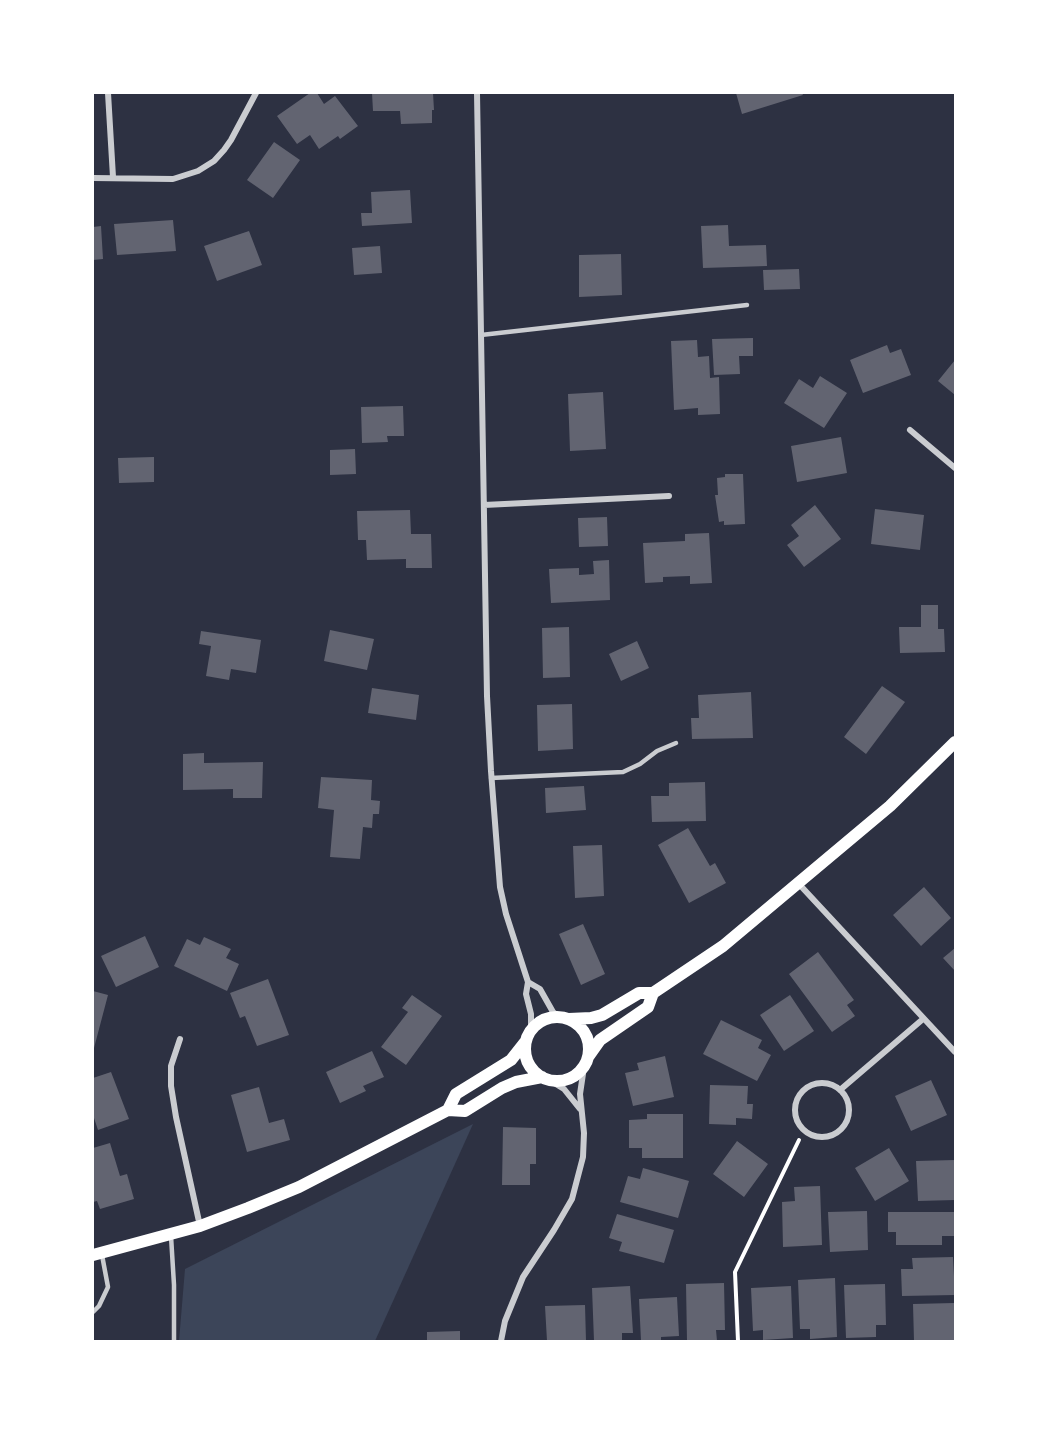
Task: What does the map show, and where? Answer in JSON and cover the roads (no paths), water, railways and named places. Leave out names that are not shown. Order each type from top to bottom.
[{"type":"main road","points":[[448,1110],[456,1094],[511,1060],[538,1024],[548,1018],[591,1018],[602,1015],[639,993],[653,993],[723,946],[890,806],[955,742]]},
{"type":"main road","points":[[97,1254],[200,1226],[299,1187],[448,1110],[465,1111],[516,1082],[546,1079],[562,1081],[572,1078],[600,1040],[648,1007],[653,993]]},
{"type":"main road","points":[[564,1018],[578,1024],[585,1033],[589,1042],[586,1062]]},
{"type":"main road","points":[[528,1036],[525,1052],[528,1062],[533,1071],[546,1079]]},
{"type":"street","points":[[108,93],[113,177]]},
{"type":"street","points":[[93,178],[157,179],[187,176],[207,166],[231,140],[255,93]]},
{"type":"street","points":[[477,93],[487,696],[491,778],[500,887],[506,914],[528,982],[526,994],[531,1014],[528,1036]]},
{"type":"street","points":[[910,430],[955,468]]},
{"type":"street","points":[[484,505],[669,496]]},
{"type":"street","points":[[798,883],[955,1052]]},
{"type":"street","points":[[528,982],[540,989],[553,1012],[564,1018]]},
{"type":"street","points":[[840,1090],[924,1019]]},
{"type":"street","points":[[180,1039],[171,1066],[171,1086],[200,1226]]},
{"type":"street","points":[[501,1341],[505,1321],[523,1277],[572,1198],[583,1157],[580,1094],[586,1062]]},
{"type":"street","points":[[546,1079],[568,1093],[582,1112]]},
{"type":"street","points":[[816,1083],[833,1085],[840,1090],[849,1106],[848,1115],[839,1131],[831,1136],[822,1137],[812,1136],[804,1131],[795,1116],[794,1107],[801,1092],[816,1083]]},
{"type":"lane","points":[[481,335],[747,305]]},
{"type":"lane","points":[[491,778],[623,772],[640,764],[657,751],[676,743]]},
{"type":"lane","points":[[171,1234],[174,1341]]},
{"type":"lane","points":[[93,1312],[99,1306],[108,1287],[97,1254]]}]
